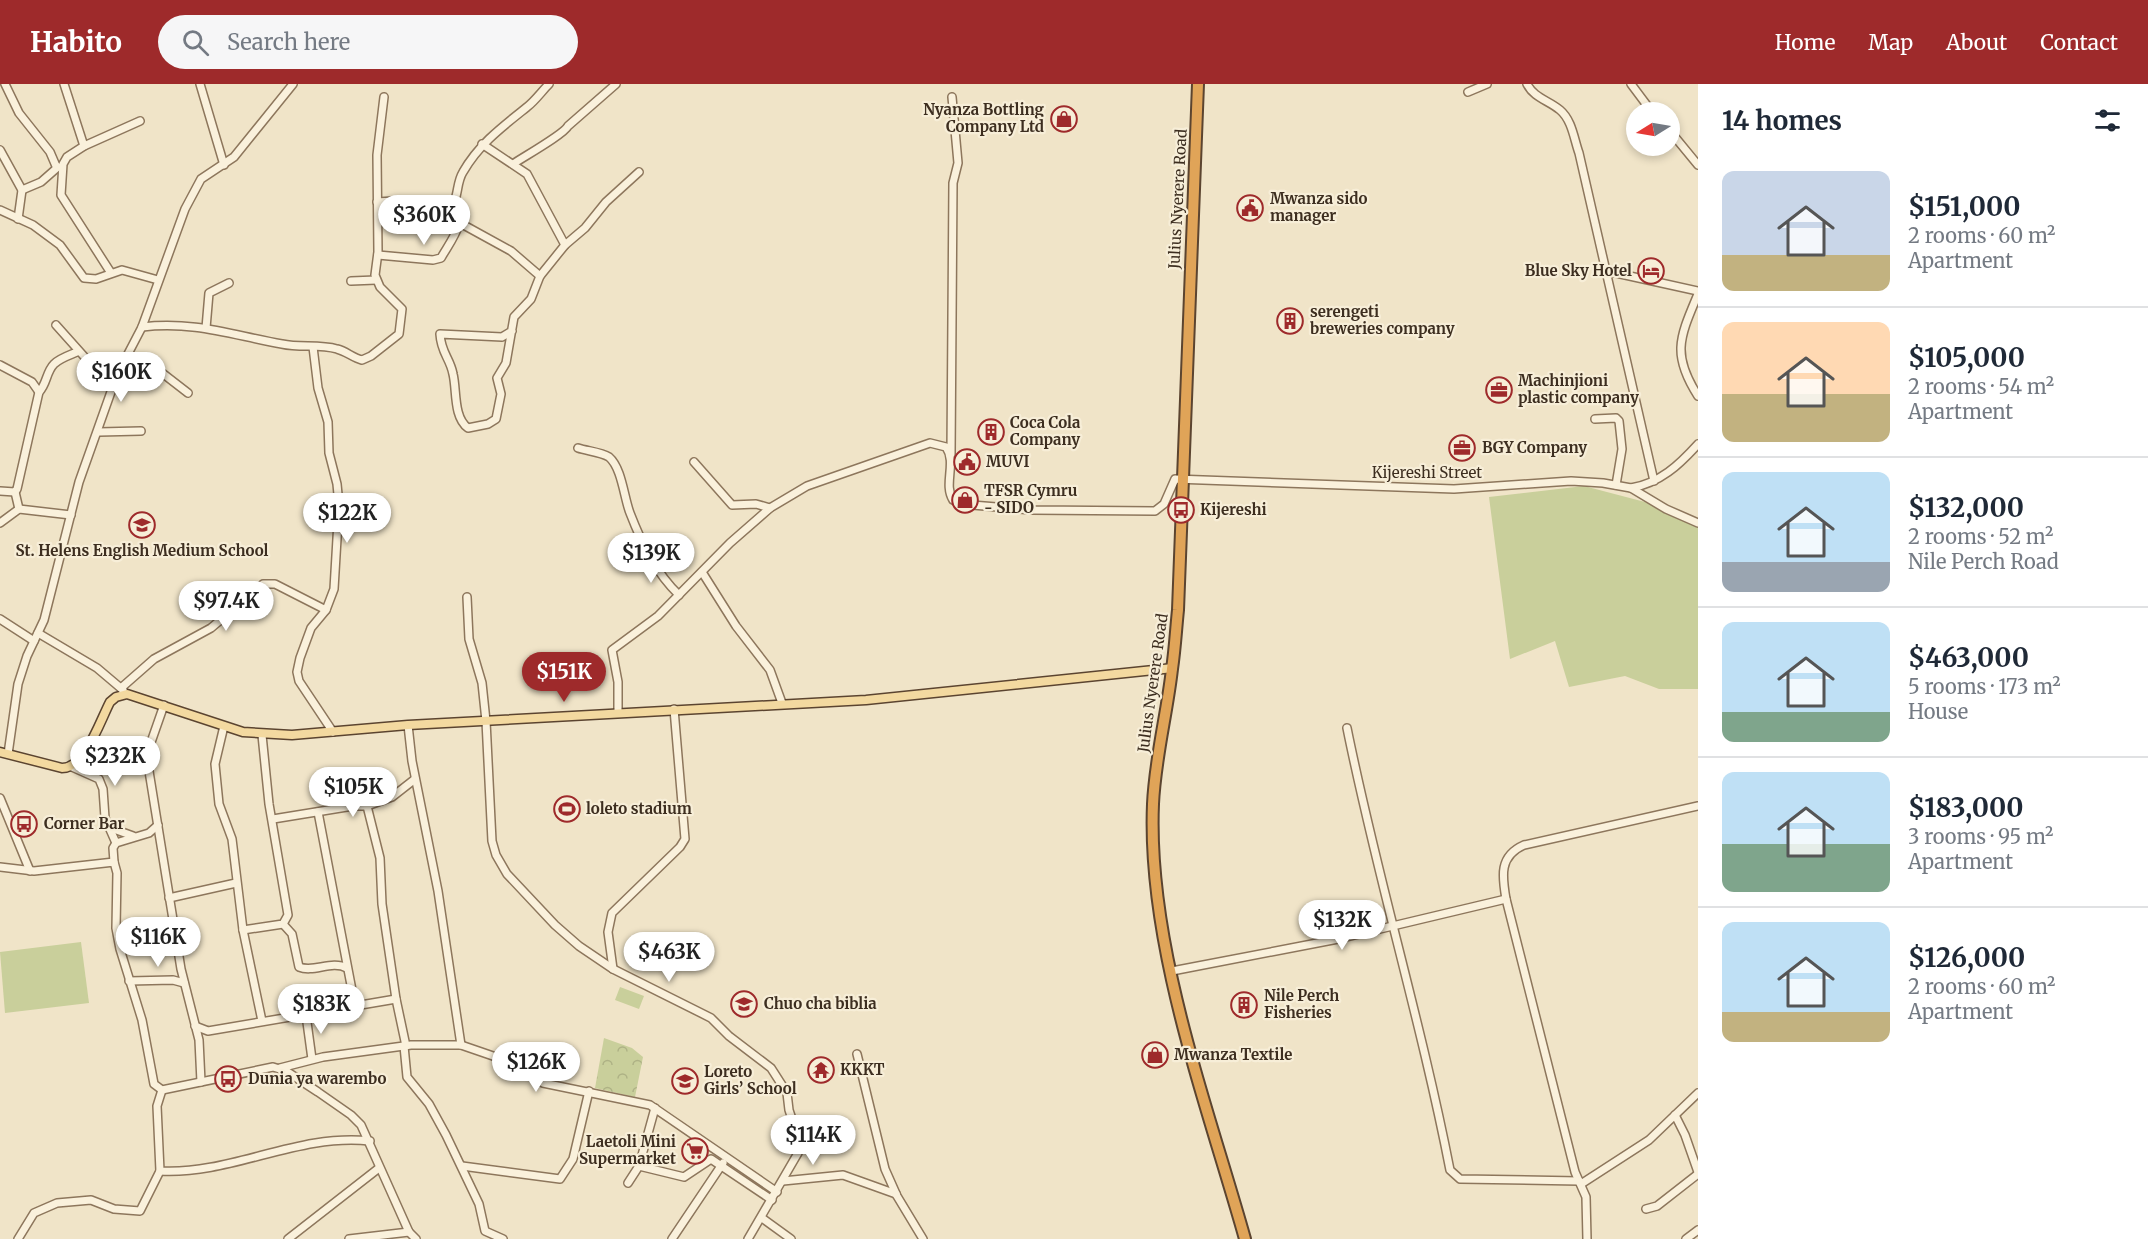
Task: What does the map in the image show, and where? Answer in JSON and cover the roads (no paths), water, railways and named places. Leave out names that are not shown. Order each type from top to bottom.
[{"type":"highway","name":"Julius Nyerere Road","points":[[1198,84],[1183,479],[1173,668],[1158,755],[1153,804],[1154,851],[1159,903],[1172,971],[1206,1106],[1245,1239]]},
{"type":"main road","points":[[4,753],[62,768],[72,767],[81,760],[110,702],[124,691],[224,726],[262,735],[674,709],[866,700],[1173,668]]},
{"type":"street","points":[[5,84],[23,120],[50,152],[59,168],[61,195],[111,273]]},
{"type":"street","points":[[64,84],[84,146]]},
{"type":"street","points":[[200,84],[224,165]]},
{"type":"street","points":[[4,753],[18,684],[53,589],[79,482],[119,372],[142,327],[191,194],[201,179],[224,165],[293,84]]},
{"type":"street","points":[[452,206],[460,176],[482,144],[513,116],[528,107],[549,84]]},
{"type":"street","points":[[513,164],[531,150],[565,132],[568,126],[616,84]]},
{"type":"street","points":[[1468,92],[1487,84]]},
{"type":"street","points":[[1527,84],[1530,91],[1561,110],[1568,119],[1579,153],[1654,482]]},
{"type":"street","points":[[1631,84],[1644,102]]},
{"type":"street","points":[[142,327],[183,324],[195,329],[206,328],[279,344],[334,348],[362,360],[372,356],[399,334],[401,307],[376,280],[378,134],[384,97]]},
{"type":"street","points":[[952,97],[958,163],[953,183],[950,492],[953,500],[960,504],[1032,510],[1155,511],[1164,504],[1172,482],[1183,479]]},
{"type":"street","points":[[22,190],[41,182],[59,168],[67,157],[84,146],[140,121]]},
{"type":"street","points":[[1680,143],[1698,165]]},
{"type":"street","points":[[482,144],[513,164],[531,180],[565,245]]},
{"type":"street","points":[[0,150],[22,190],[18,219]]},
{"type":"street","points":[[512,331],[502,337],[440,334],[441,349],[453,372],[458,410],[468,428],[488,424],[496,419],[501,394],[497,378],[506,363],[512,331],[514,317],[531,299],[540,276],[565,245],[585,228],[606,202],[639,172]]},
{"type":"street","points":[[376,202],[410,200],[419,205],[442,209],[452,206]]},
{"type":"street","points":[[378,255],[441,258],[460,223],[458,211],[452,206]]},
{"type":"street","points":[[0,210],[33,225],[60,244],[84,278],[96,279],[128,270],[158,280]]},
{"type":"street","points":[[460,223],[511,251],[540,276]]},
{"type":"street","points":[[1607,271],[1698,292],[1684,328],[1680,358],[1685,375],[1698,396]]},
{"type":"street","points":[[351,281],[376,280]]},
{"type":"street","points":[[206,328],[209,293],[229,283]]},
{"type":"street","points":[[56,325],[77,352],[98,372],[119,372],[136,360],[148,362],[188,393]]},
{"type":"street","points":[[313,347],[318,388],[328,422],[329,453],[339,493],[334,589],[326,610],[311,628],[297,672],[299,681],[333,732]]},
{"type":"street","points":[[19,509],[15,492],[39,392],[55,363],[77,352]]},
{"type":"street","points":[[0,365],[32,382],[39,392]]},
{"type":"street","points":[[1595,419],[1616,418],[1619,421],[1622,449],[1616,484]]},
{"type":"street","points":[[99,432],[141,431]]},
{"type":"street","points":[[618,713],[618,682],[612,650],[648,625],[750,523],[807,486],[930,443],[946,447],[951,454]]},
{"type":"street","points":[[1631,488],[1654,482],[1674,469],[1698,444]]},
{"type":"street","points":[[578,448],[608,456],[615,463],[629,511],[654,565],[661,578],[679,595]]},
{"type":"street","points":[[694,462],[732,505],[756,504],[770,508]]},
{"type":"street","name":"Kijereshi Street","points":[[1183,479],[1454,489],[1571,481],[1616,484],[1631,488],[1653,502],[1698,523]]},
{"type":"street","points":[[0,491],[15,492]]},
{"type":"street","points":[[0,523],[19,509],[71,515]]},
{"type":"street","points":[[702,572],[736,626],[770,670],[782,703]]},
{"type":"street","points":[[38,633],[97,668],[124,691],[154,659],[216,624],[263,584],[275,584],[326,610]]},
{"type":"street","points":[[466,597],[468,639],[482,683],[486,720],[490,824],[496,855],[507,874],[555,925],[579,946],[613,969],[711,1018],[729,1036],[771,1068],[786,1088],[799,1140],[798,1153],[748,1239]]},
{"type":"street","points":[[0,619],[34,641]]},
{"type":"street","points":[[164,705],[148,752],[169,898],[184,983],[198,1040],[201,1082]]},
{"type":"street","points":[[613,969],[608,932],[612,913],[680,848],[685,839],[674,709]]},
{"type":"street","points":[[408,725],[438,891],[461,1045]]},
{"type":"street","points":[[224,726],[215,764],[222,816],[232,839],[243,930],[262,1021]]},
{"type":"street","points":[[1347,728],[1391,927],[1432,1080],[1452,1174],[1460,1179],[1580,1183],[1649,1140],[1698,1093]]},
{"type":"street","points":[[243,930],[283,924],[288,919],[269,804],[262,735]]},
{"type":"street","points":[[72,767],[99,779],[103,789],[105,818],[116,843],[113,854],[117,882],[117,927],[129,981],[142,1020],[152,1079],[162,1090]]},
{"type":"street","points":[[273,819],[367,806],[392,797],[416,779]]},
{"type":"street","points":[[0,798],[30,871]]},
{"type":"street","points":[[367,806],[380,858],[382,904],[405,1046],[407,1077],[437,1118],[462,1166],[482,1212],[485,1231],[503,1239]]},
{"type":"street","points":[[1587,1239],[1586,1197],[1580,1183],[1506,899],[1502,870],[1515,849],[1698,806]]},
{"type":"street","points":[[318,812],[355,1006]]},
{"type":"street","points":[[116,843],[149,833],[158,825]]},
{"type":"street","points":[[111,828],[134,837]]},
{"type":"street","points":[[149,833],[160,841]]},
{"type":"street","points":[[0,867],[30,871],[114,862]]},
{"type":"street","points":[[169,898],[236,883]]},
{"type":"street","points":[[1172,971],[1214,965],[1391,927],[1506,899]]},
{"type":"street","points":[[283,924],[292,934],[297,963],[301,968],[334,964],[347,968]]},
{"type":"street","points":[[129,981],[173,980],[184,983]]},
{"type":"street","points":[[198,1040],[208,1031],[396,999]]},
{"type":"street","points":[[306,1015],[312,1059]]},
{"type":"street","points":[[195,1026],[208,1031]]},
{"type":"street","points":[[162,1090],[273,1067],[280,1068],[312,1059],[405,1046],[461,1045],[493,1056],[543,1083],[639,1101],[655,1108],[728,1156],[777,1192]]},
{"type":"street","points":[[857,1054],[877,1142],[896,1194],[923,1239]]},
{"type":"street","points":[[280,1068],[351,1115],[370,1141],[379,1168],[409,1232],[416,1239]]},
{"type":"street","points":[[18,1239],[34,1213],[57,1203],[91,1200],[114,1209],[140,1211],[160,1171],[157,1106],[162,1090]]},
{"type":"street","points":[[462,1166],[560,1179],[573,1159],[589,1092]]},
{"type":"street","points":[[628,1183],[639,1166],[655,1108]]},
{"type":"street","points":[[1646,1209],[1657,1206],[1698,1173],[1689,1143],[1675,1115]]},
{"type":"street","points":[[160,1171],[227,1166],[274,1151],[330,1140],[370,1141]]},
{"type":"street","points":[[672,1239],[728,1156]]},
{"type":"street","points":[[639,1166],[684,1177],[710,1159],[722,1164],[772,1200]]},
{"type":"street","points":[[288,1239],[379,1168]]},
{"type":"street","points":[[783,1181],[843,1175],[896,1194]]},
{"type":"street","points":[[762,1218],[791,1239]]},
{"type":"street","points":[[1686,1239],[1698,1230]]},
{"type":"street","points":[[349,1239],[409,1232]]},
{"type":"place","name":"Nyanza Bottling Company Ltd","points":[[1064,119]]},
{"type":"place","name":"Mwanza sido manager","points":[[1250,208]]},
{"type":"place","name":"Blue Sky Hotel","points":[[1651,271]]},
{"type":"place","name":"serengeti breweries company","points":[[1290,321]]},
{"type":"place","name":"Machinjioni plastic company","points":[[1499,390]]},
{"type":"place","name":"Coca Cola Company","points":[[991,432]]},
{"type":"place","name":"BGY Company","points":[[1462,448]]},
{"type":"place","name":"MUVI","points":[[967,462]]},
{"type":"place","name":"TFSR Cymru - SIDO","points":[[965,500]]},
{"type":"place","name":"Kijereshi","points":[[1181,510]]},
{"type":"place","name":"St. Helens English Medium School","points":[[142,525]]},
{"type":"place","name":"loleto stadium","points":[[567,809]]},
{"type":"place","name":"Corner Bar","points":[[24,824]]},
{"type":"place","name":"Chuo cha biblia","points":[[744,1004]]},
{"type":"place","name":"Nile Perch Fisheries","points":[[1244,1005]]},
{"type":"place","name":"Mwanza Textile","points":[[1155,1055]]},
{"type":"place","name":"KKKT","points":[[821,1070]]},
{"type":"place","name":"Dunia ya warembo","points":[[228,1079]]},
{"type":"place","name":"Loreto Girls’ School","points":[[685,1081]]},
{"type":"place","name":"Laetoli Mini Supermarket","points":[[695,1151]]}]
